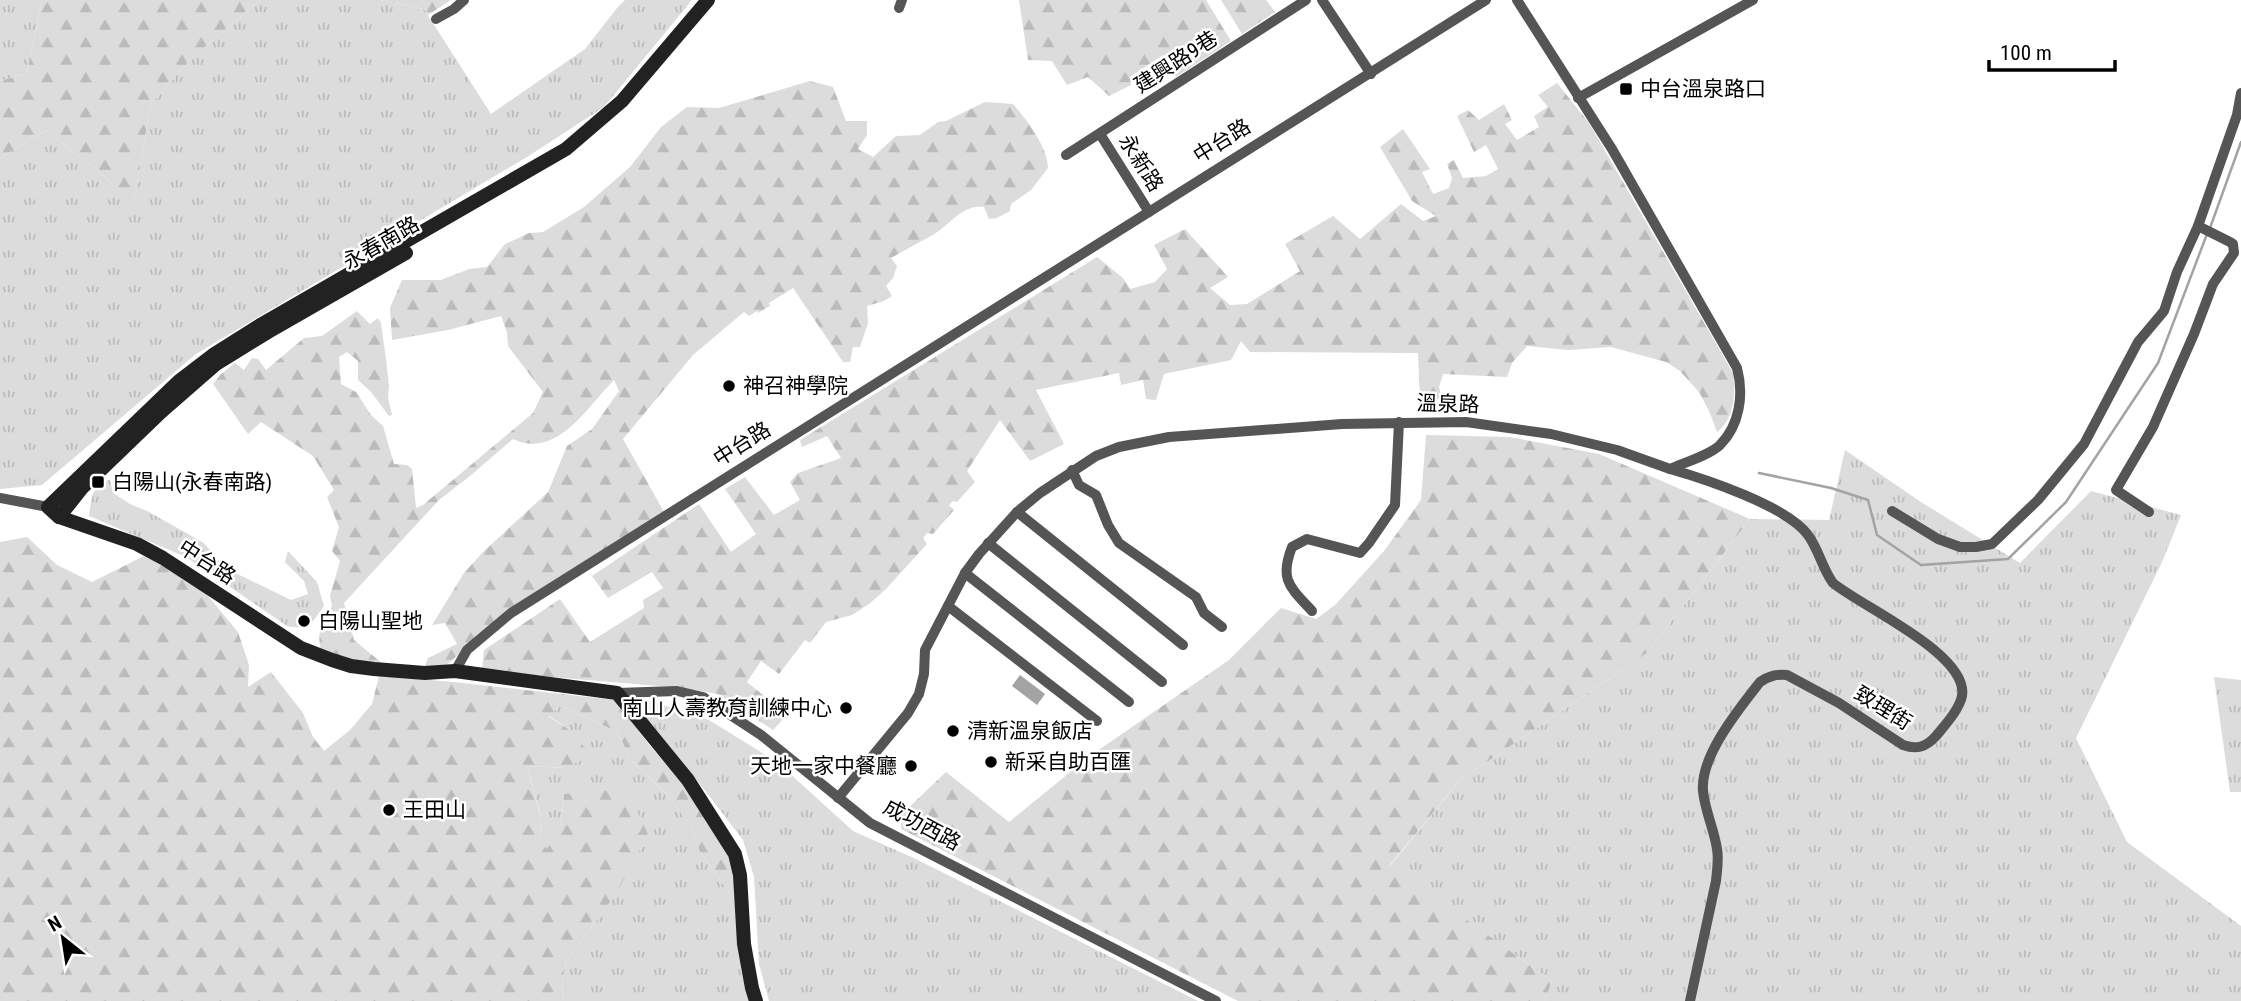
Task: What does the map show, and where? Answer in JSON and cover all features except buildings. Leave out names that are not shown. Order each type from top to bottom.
[{"type":"street","points":[[436,19],[464,0]]},
{"type":"street","name":"永春南路","points":[[625,104],[708,0]]},
{"type":"street","name":"永春南路","points":[[53,512],[216,364],[265,328],[568,153],[625,104],[719,0]]},
{"type":"street","name":"建興路9巷","points":[[1066,155],[1306,0]]},
{"type":"street","points":[[1322,0],[1371,74]]},
{"type":"street","name":"中台路","points":[[0,498],[53,512],[138,544],[301,648],[351,666],[425,673],[455,671],[467,650],[510,613],[1486,0]]},
{"type":"street","points":[[1517,0],[1612,149],[1730,353],[1739,376],[1739,409],[1719,447],[1670,469]]},
{"type":"street","points":[[1578,98],[1754,0]]},
{"type":"street","points":[[1892,511],[1938,539],[1960,547],[1992,544],[2015,524],[2084,444],[2138,342],[2164,311],[2177,272],[2199,226],[2237,115],[2241,93]]},
{"type":"street","name":"永新路","points":[[1100,134],[1149,212]]},
{"type":"street","points":[[2149,512],[2116,490],[2153,427],[2213,284],[2234,253],[2230,242],[2199,226]]},
{"type":"street","points":[[1312,611],[1285,576],[1292,547],[1307,539],[1360,553],[1369,544],[1395,505],[1399,422]]},
{"type":"street","name":"溫泉路","points":[[838,798],[908,713],[919,694],[924,674],[925,650],[965,573],[1017,512],[1072,470],[1096,456],[1119,447],[1169,437],[1342,424],[1465,422],[1551,434],[1617,450],[1670,469]]},
{"type":"street","name":"致理街","points":[[1670,469],[1721,485],[1787,515],[1799,524],[1809,535],[1826,574],[1833,583],[1931,647],[1956,670],[1962,694],[1952,715],[1931,742],[1921,748],[1912,748],[1787,675],[1778,674],[1760,682],[1714,748],[1704,775],[1703,789],[1718,863],[1690,1001]]},
{"type":"street","points":[[1072,470],[1079,485],[1096,495],[1108,525],[1119,543],[1196,597],[1205,613],[1222,627]]},
{"type":"street","points":[[1017,512],[1183,645]]},
{"type":"street","points":[[988,543],[1162,682]]},
{"type":"street","points":[[965,573],[1129,702]]},
{"type":"street","points":[[948,606],[1097,721]]},
{"type":"street","name":"成功西路","points":[[455,671],[618,693],[677,691],[704,697],[761,734],[870,823],[1216,1001]]},
{"type":"street","points":[[618,693],[688,780],[735,854],[740,875],[744,944],[756,1001]]},
{"type":"green space","points":[[0,0],[42,0],[27,73],[0,81]]},
{"type":"green space","points":[[42,0],[260,0],[191,59],[151,103],[133,207],[103,175],[46,130],[0,158],[0,81],[27,73]]},
{"type":"green space","points":[[260,0],[380,0],[424,9],[491,114],[585,49],[625,0],[692,0],[604,107],[527,157],[196,354],[42,485],[0,489],[0,158],[46,130],[103,175],[133,206],[151,103],[191,59]]},
{"type":"green space","points":[[380,0],[451,0],[428,15],[424,9]]},
{"type":"green space","points":[[1019,0],[1206,0],[1231,41],[1176,77],[1163,55],[1130,77],[1131,85],[1109,96],[1088,77],[1067,85],[1052,61],[1028,60]]},
{"type":"green space","points":[[1221,0],[1266,0],[1275,12],[1242,34]]},
{"type":"green space","points":[[810,81],[833,87],[846,121],[867,121],[867,135],[858,149],[873,157],[896,136],[920,135],[938,122],[946,121],[985,102],[1013,104],[1040,142],[1048,168],[1031,190],[1011,204],[1010,211],[989,219],[984,207],[969,209],[938,232],[891,258],[897,266],[893,278],[886,286],[892,296],[867,306],[868,323],[860,347],[853,347],[850,362],[843,362],[793,288],[758,313],[757,311],[749,316],[744,312],[693,355],[623,439],[664,512],[508,612],[444,667],[424,668],[428,658],[457,644],[445,623],[432,625],[464,573],[548,492],[567,446],[592,429],[619,391],[614,380],[570,428],[557,437],[529,444],[513,439],[439,500],[344,603],[354,640],[383,664],[348,659],[321,650],[320,632],[332,606],[330,596],[340,561],[332,551],[339,527],[327,497],[334,490],[313,456],[261,422],[248,434],[213,384],[221,374],[235,363],[244,370],[252,358],[258,359],[266,370],[304,338],[322,336],[357,311],[370,324],[378,318],[381,323],[392,415],[389,416],[358,380],[358,361],[347,352],[339,357],[341,384],[356,392],[371,415],[383,426],[394,464],[407,465],[412,469],[416,508],[423,505],[533,413],[543,392],[508,346],[507,332],[501,316],[448,330],[392,340],[390,308],[402,280],[441,280],[469,269],[487,267],[505,244],[529,233],[543,232],[584,207],[630,167],[661,127],[687,107],[719,108]]},
{"type":"green space","points":[[1557,83],[1589,123],[1733,373],[1732,406],[1727,421],[1717,432],[1699,392],[1680,371],[1666,362],[1611,347],[1568,350],[1527,346],[1512,363],[1507,377],[1443,374],[1439,387],[1442,399],[1420,401],[1418,353],[1250,352],[1241,341],[1231,360],[1164,374],[1156,400],[1146,399],[1143,380],[1121,385],[1119,373],[1036,390],[1064,444],[1030,461],[1000,420],[967,471],[975,482],[957,502],[953,501],[949,505],[954,510],[933,534],[927,533],[923,538],[927,544],[885,590],[852,615],[826,622],[810,643],[805,640],[779,674],[761,661],[747,682],[787,715],[773,730],[718,694],[682,688],[482,671],[484,650],[560,599],[590,642],[644,608],[643,600],[663,588],[652,572],[608,598],[592,576],[699,504],[731,552],[756,534],[725,489],[745,477],[774,515],[800,500],[790,482],[798,473],[841,458],[827,436],[802,447],[800,440],[1097,257],[1123,278],[1130,289],[1155,282],[1167,269],[1154,245],[1185,229],[1228,277],[1210,288],[1230,305],[1247,304],[1300,271],[1285,244],[1333,216],[1360,239],[1401,204],[1423,221],[1436,216],[1412,201],[1380,147],[1403,129],[1430,169],[1422,172],[1433,194],[1449,188],[1452,178],[1447,164],[1454,160],[1463,178],[1486,176],[1498,169],[1486,145],[1474,152],[1457,116],[1468,110],[1479,120],[1504,104],[1512,120],[1505,124],[1517,140],[1539,127],[1534,116],[1548,107],[1538,95]]},
{"type":"green space","points":[[1426,435],[1510,437],[1599,454],[1750,519],[1647,653],[1459,781],[1390,865],[1552,981],[1545,1001],[1238,1001],[901,829],[902,814],[946,772],[1009,822],[1090,756],[1229,660],[1281,608],[1316,619],[1335,605],[1384,551],[1421,500]]},
{"type":"green space","points":[[1845,450],[1921,502],[2020,563],[2091,491],[2181,515],[2163,560],[2076,738],[2127,842],[2241,926],[2241,1001],[1545,1001],[1552,981],[1390,866],[1459,781],[1647,653],[1750,519],[1829,520]]},
{"type":"green space","points":[[110,480],[113,493],[204,543],[225,568],[291,600],[308,594],[304,581],[285,562],[288,551],[317,582],[324,606],[310,624],[301,627],[287,626],[186,557],[89,516],[96,489]]},
{"type":"green space","points":[[27,537],[57,565],[92,582],[144,556],[198,584],[238,632],[249,665],[248,687],[271,672],[303,713],[313,737],[324,751],[350,730],[372,704],[379,676],[615,700],[650,746],[716,819],[742,865],[746,917],[699,850],[690,824],[666,794],[630,759],[618,732],[561,706],[548,716],[570,730],[592,756],[564,768],[527,766],[541,818],[540,841],[547,849],[561,825],[564,794],[626,789],[648,834],[616,894],[566,961],[562,982],[564,1001],[0,1001],[0,542]]},
{"type":"green space","points":[[2214,677],[2241,680],[2241,792],[2230,792]]},
{"type":"green space","points":[[647,700],[709,720],[777,762],[853,831],[918,860],[1198,1001],[769,1001],[759,964],[754,877],[743,840],[693,775],[663,748],[637,707]]},
{"type":"green space","points":[[561,706],[618,732],[630,759],[666,794],[690,824],[699,850],[746,917],[757,1001],[564,1001],[562,982],[566,961],[616,894],[564,794],[561,825],[547,850],[540,841],[541,817],[527,766],[564,768],[570,730],[548,715]]},
{"type":"water","points":[[1020,675],[1045,694],[1037,705],[1012,686]]},
{"type":"waterway","points":[[2210,228],[2241,142]]},
{"type":"waterway","points":[[1759,473],[1831,488],[1868,500],[1877,535],[1921,565],[2008,559],[2066,502],[2158,363],[2207,234]]},
{"type":"place","name":"中台溫泉路口","points":[[1626,89]]},
{"type":"place","name":"神召神學院","points":[[729,386]]},
{"type":"place","name":"白陽山(永春南路)","points":[[98,482]]},
{"type":"place","name":"白陽山聖地","points":[[304,621]]},
{"type":"place","name":"南山人壽教育訓練中心","points":[[846,708]]},
{"type":"place","name":"清新溫泉飯店","points":[[953,731]]},
{"type":"place","name":"新采自助百匯","points":[[991,762]]},
{"type":"place","name":"天地一家中餐廳","points":[[911,766]]},
{"type":"place","name":"王田山","points":[[389,810]]}]
